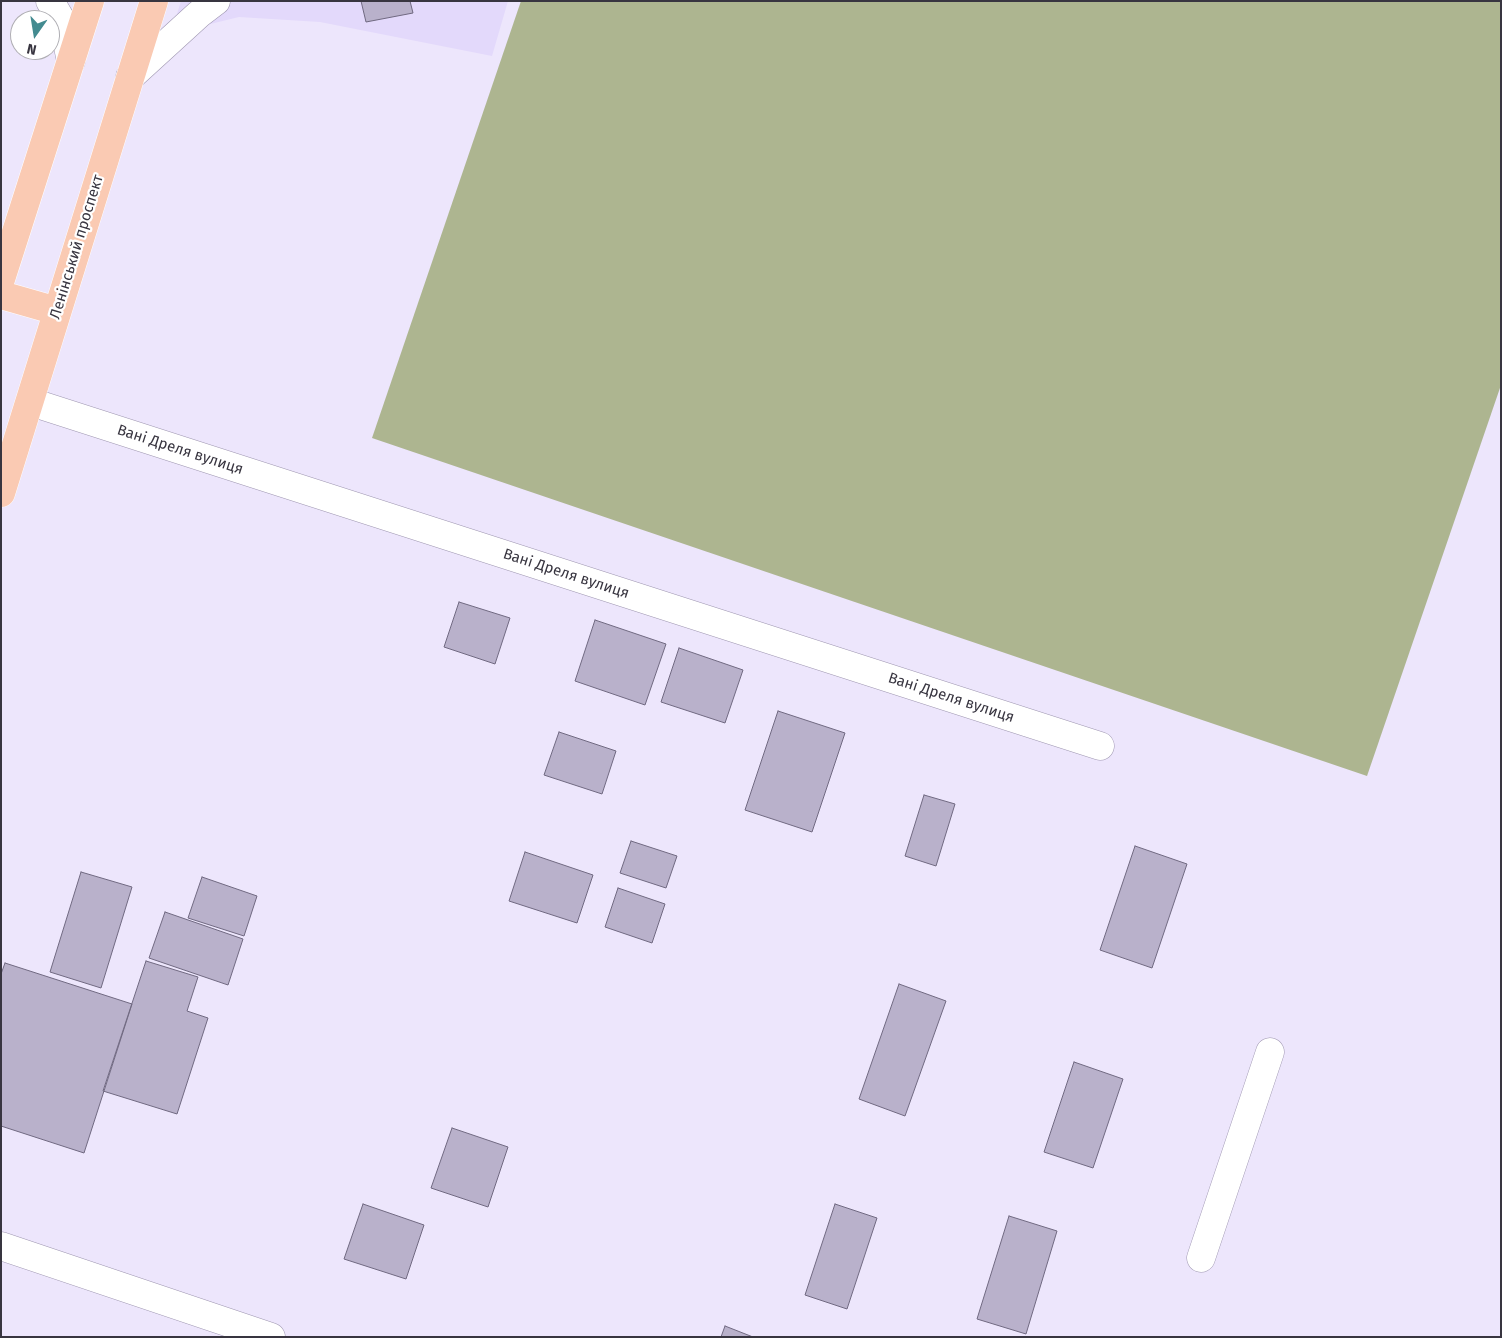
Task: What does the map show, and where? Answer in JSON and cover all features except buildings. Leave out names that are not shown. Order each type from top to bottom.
[{"type":"main road","points":[[1,279],[90,1]]},
{"type":"main road","name":"Ленінський проспект","points":[[1,493],[31,402],[57,311],[154,1]]},
{"type":"main road","points":[[1,295],[57,311]]},
{"type":"street","points":[[50,1],[63,22],[71,61]]},
{"type":"street","points":[[130,77],[199,14],[216,1]]},
{"type":"street","name":"Вані Дреля вулиця","points":[[31,402],[1100,746]]},
{"type":"street","points":[[1202,1258],[1270,1052]]},
{"type":"street","points":[[1,1246],[271,1337]]},
{"type":"shaded area","points":[[181,1],[508,1],[492,56],[320,22],[239,17],[202,26],[161,66]]},
{"type":"green space","points":[[521,1],[1501,1],[1501,385],[1367,776],[372,438]]}]
